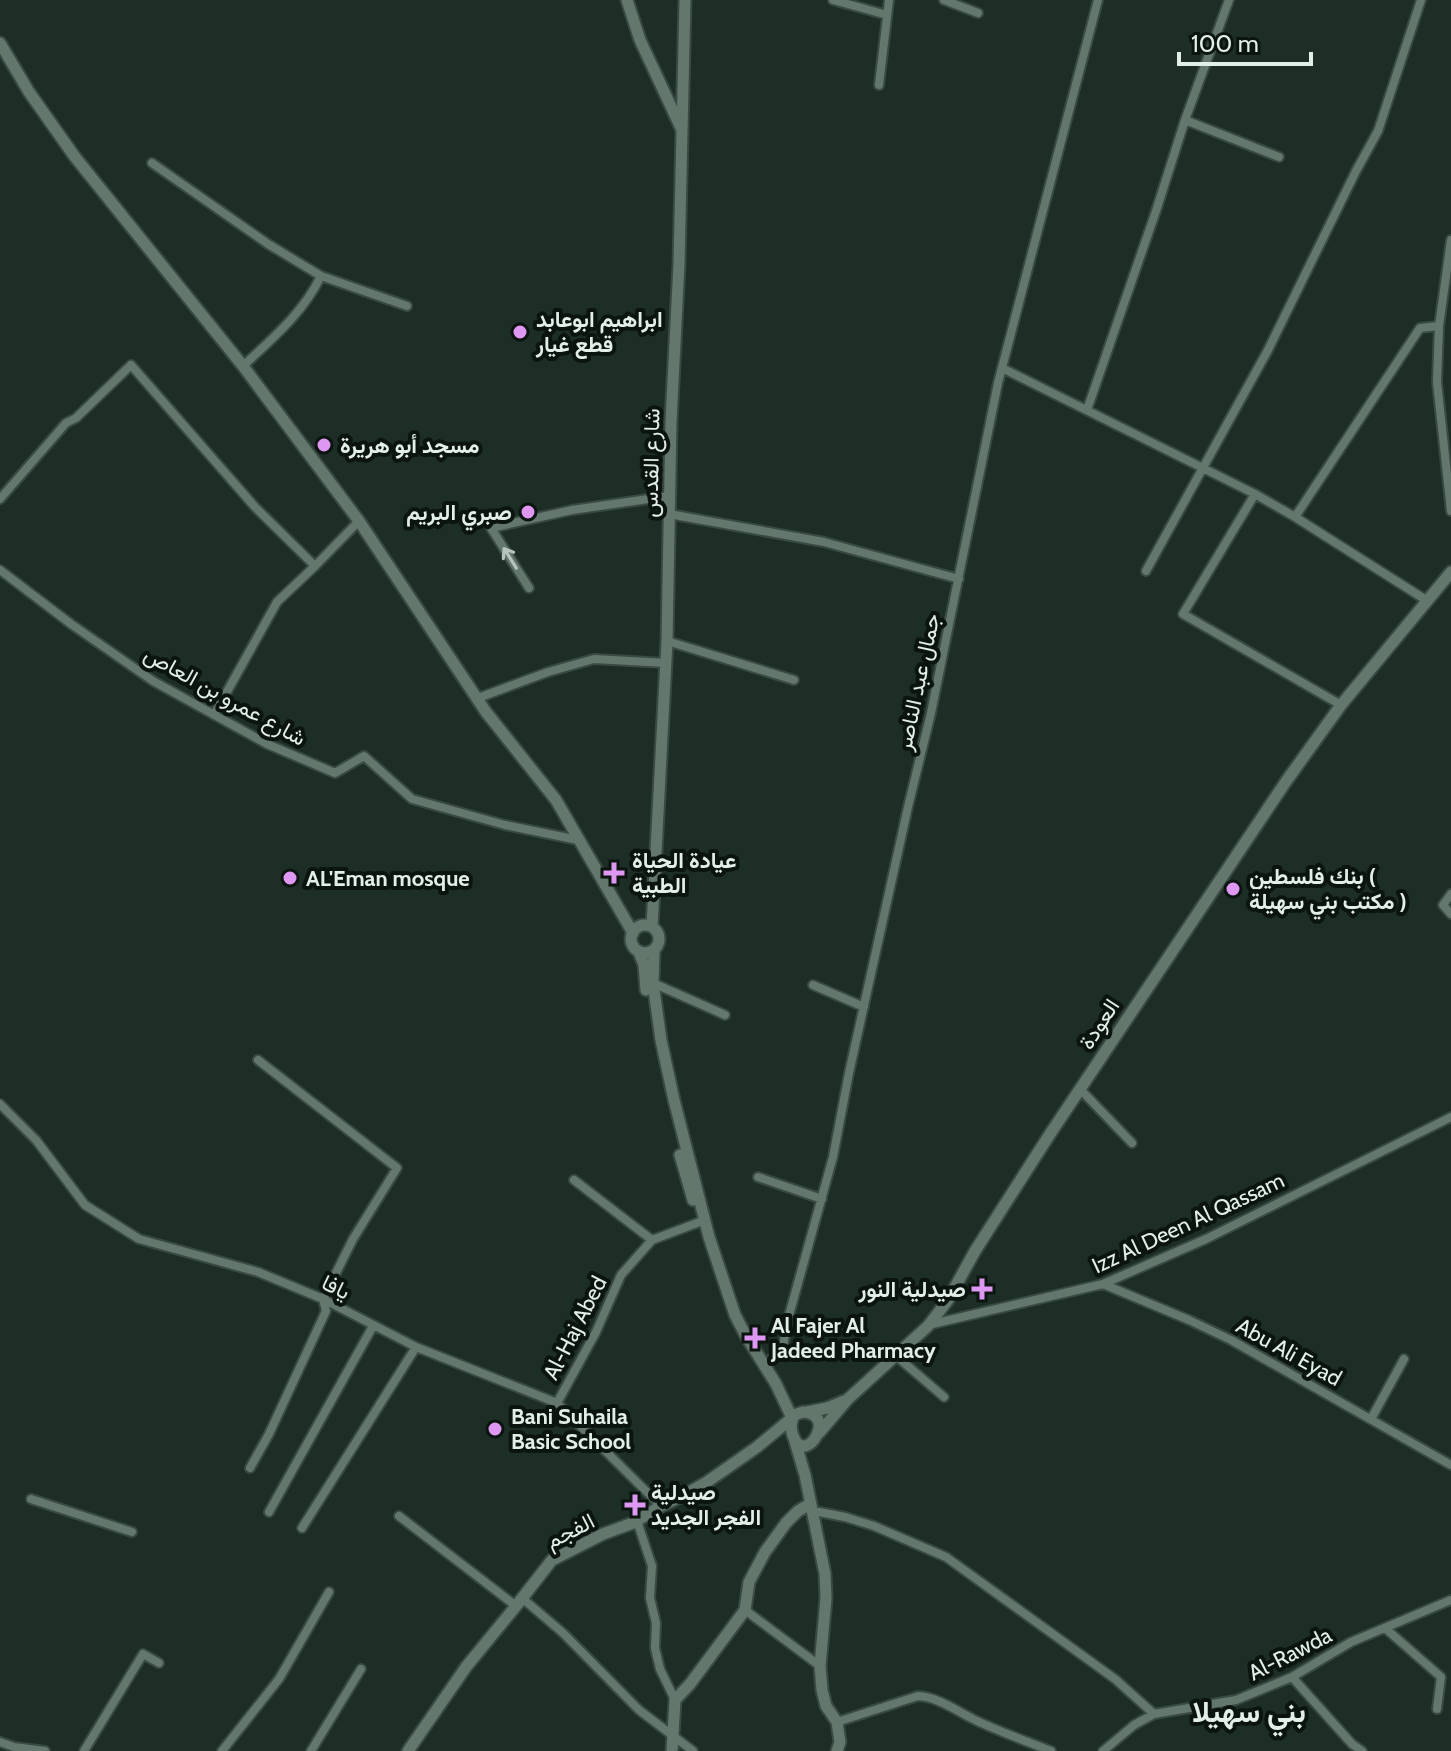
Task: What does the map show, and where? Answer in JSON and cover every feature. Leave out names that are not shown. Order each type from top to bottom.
[{"type":"main road","points":[[627,0],[640,40],[682,132]]},
{"type":"main road","name":"شارع القدس","points":[[652,927],[667,641],[685,0]]},
{"type":"main road","points":[[0,43],[29,92],[75,157],[243,366],[359,521],[486,712],[556,800],[633,933],[632,944],[644,965],[648,1007],[666,1095],[688,1185],[696,1211],[703,1221]]},
{"type":"main road","name":"العودة","points":[[818,1435],[848,1399],[928,1326],[948,1300],[975,1251],[1080,1089],[1287,780],[1341,705],[1451,572]]},
{"type":"main road","points":[[633,933],[641,926],[657,931],[659,940],[654,951],[653,983],[661,1040],[703,1221],[735,1315],[781,1393],[800,1414]]},
{"type":"main road","points":[[639,952],[654,951]]},
{"type":"main road","name":"العودة","points":[[800,1414],[848,1399]]},
{"type":"main road","points":[[805,1475],[806,1459],[818,1435],[817,1419],[812,1412],[800,1414],[791,1427],[812,1504],[825,1574],[820,1666],[826,1706],[841,1721],[837,1751]]},
{"type":"main road","name":"الفجم","points":[[408,1751],[466,1667],[552,1560],[637,1521],[707,1482],[800,1414]]},
{"type":"main road","points":[[769,1437],[786,1432],[798,1445],[803,1446],[818,1435]]},
{"type":"main road","points":[[672,1751],[675,1700],[745,1610],[749,1582],[758,1563],[786,1523],[798,1511],[812,1504]]},
{"type":"main road","points":[[812,1504],[828,1549],[832,1578],[827,1680],[831,1703],[841,1721],[846,1744],[844,1751]]},
{"type":"street","points":[[833,0],[887,15]]},
{"type":"street","points":[[879,85],[889,0]]},
{"type":"street","points":[[944,0],[978,13]]},
{"type":"street","name":"جمال عبد الناصر","points":[[765,1366],[783,1346],[833,1157],[849,1073],[931,713],[1002,368],[1098,0]]},
{"type":"street","points":[[1087,410],[1229,0]]},
{"type":"street","points":[[1146,571],[1268,350],[1378,131],[1421,0]]},
{"type":"street","points":[[1185,120],[1279,157]]},
{"type":"street","points":[[152,163],[257,237],[321,276],[407,306]]},
{"type":"street","points":[[1451,240],[1439,326],[1437,382],[1451,511]]},
{"type":"street","points":[[243,366],[294,318],[321,276]]},
{"type":"street","points":[[1295,517],[1420,328],[1439,326]]},
{"type":"street","points":[[0,499],[66,423],[76,418],[131,365],[255,507],[315,566]]},
{"type":"street","points":[[1002,368],[1255,494],[1426,600]]},
{"type":"street","points":[[1255,494],[1183,614],[1341,705]]},
{"type":"street","points":[[529,588],[491,528],[572,510],[669,496]]},
{"type":"street","points":[[669,514],[824,542],[959,579]]},
{"type":"street","points":[[214,715],[277,602],[359,521]]},
{"type":"street","name":"شارع عمرو بن العاص","points":[[0,570],[153,681],[267,744],[335,773],[364,756],[412,799],[505,825],[578,840]]},
{"type":"street","points":[[667,641],[794,680]]},
{"type":"street","points":[[478,698],[594,659],[666,663]]},
{"type":"street","points":[[1451,894],[1443,905],[1451,914]]},
{"type":"street","points":[[653,983],[725,1015]]},
{"type":"street","points":[[813,985],[864,1007]]},
{"type":"street","points":[[250,1468],[326,1311],[323,1299],[353,1239],[397,1168],[258,1060]]},
{"type":"street","points":[[1080,1089],[1132,1143]]},
{"type":"street","name":"يافا","points":[[0,1104],[36,1140],[85,1205],[139,1239],[258,1272],[323,1299],[416,1347],[557,1403],[661,1506]]},
{"type":"street","name":"Izz Al Deen Al Qassam","points":[[928,1326],[1103,1284],[1206,1239],[1451,1117]]},
{"type":"street","points":[[758,1177],[822,1199]]},
{"type":"street","points":[[574,1180],[652,1240]]},
{"type":"street","name":"Al-Haj Abed","points":[[557,1403],[596,1332],[621,1275],[652,1240],[703,1221]]},
{"type":"street","name":"Abu Ali Eyad","points":[[1103,1284],[1231,1340],[1451,1465]]},
{"type":"street","points":[[269,1512],[373,1326]]},
{"type":"street","points":[[302,1528],[416,1347]]},
{"type":"street","points":[[895,1355],[944,1397]]},
{"type":"street","points":[[1371,1419],[1404,1359]]},
{"type":"street","points":[[31,1499],[132,1532]]},
{"type":"street","points":[[812,1504],[946,1557],[1115,1679],[1154,1714]]},
{"type":"street","points":[[399,1516],[563,1633],[639,1710],[693,1751]]},
{"type":"street","points":[[637,1521],[652,1566],[650,1598],[656,1623],[657,1658],[675,1700]]},
{"type":"street","points":[[222,1751],[279,1679],[329,1592]]},
{"type":"street","name":"Al-Rawda","points":[[1103,1751],[1134,1725],[1154,1714],[1236,1700],[1292,1677],[1351,1642],[1450,1601]]},
{"type":"street","points":[[745,1610],[820,1666]]},
{"type":"street","points":[[1385,1628],[1441,1677],[1437,1709]]},
{"type":"street","points":[[84,1751],[143,1654],[159,1663]]},
{"type":"street","points":[[311,1751],[361,1669]]},
{"type":"street","points":[[1292,1677],[1350,1748],[1362,1751]]},
{"type":"street","points":[[841,1721],[924,1696],[1051,1751]]},
{"type":"street","points":[[0,1742],[45,1751]]},
{"type":"place","name":"ابراهيم ابوعابد قطع غيار","points":[[520,332]]},
{"type":"place","name":"مسجد أبو هريرة","points":[[324,445]]},
{"type":"place","name":"صبري البريم","points":[[528,512]]},
{"type":"place","name":"عيادة الحياة الطبية","points":[[614,873]]},
{"type":"place","name":"AL'Eman mosque","points":[[290,878]]},
{"type":"place","name":"بنك فلسطين ( مكتب بني سهيلة )","points":[[1233,889]]},
{"type":"place","name":"صيدلية النور","points":[[982,1289]]},
{"type":"place","name":"Al Fajer Al Jadeed Pharmacy","points":[[755,1338]]},
{"type":"place","name":"Bani Suhaila Basic School","points":[[495,1429]]},
{"type":"place","name":"صيدلية الفجر الجديد","points":[[635,1505]]},
{"type":"district","name":"بني سهيلا","points":[[1249,1711]]}]
